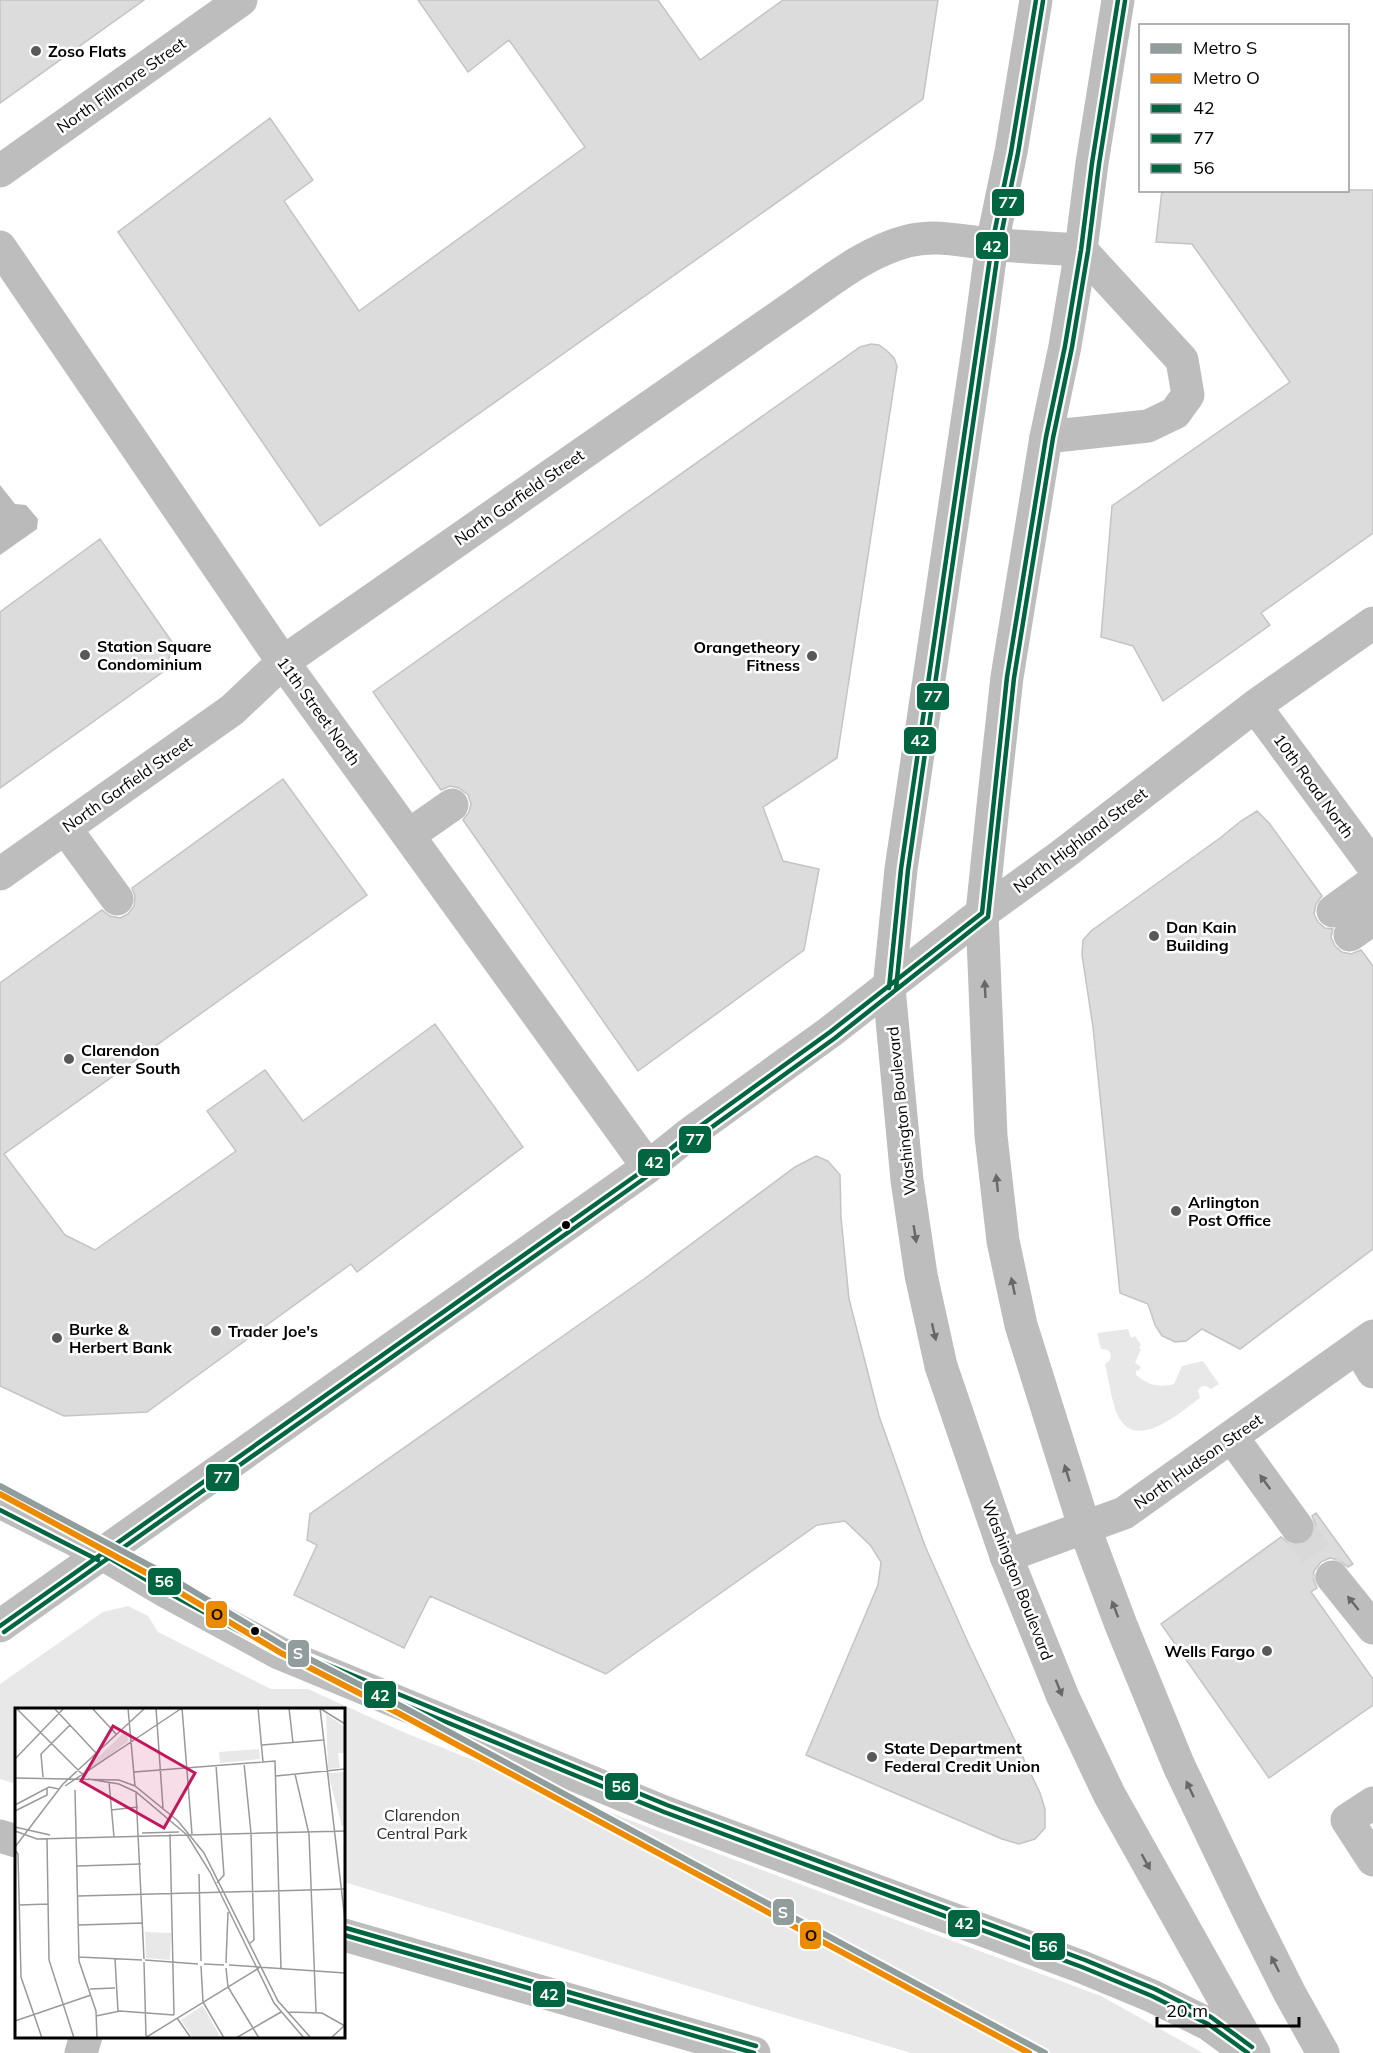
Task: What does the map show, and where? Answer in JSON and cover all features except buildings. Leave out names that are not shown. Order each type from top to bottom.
[{"type":"main road","name":"North Fillmore Street","points":[[0,171],[242,0]]},
{"type":"main road","name":"Washington Boulevard","points":[[1036,0],[1011,152],[992,244],[901,869],[889,988],[906,1180],[921,1275],[941,1366],[1006,1556],[1063,1697],[1109,1794],[1254,2053]]},
{"type":"main road","points":[[1118,0],[1092,163],[1081,250],[1065,346],[1046,437],[1007,677],[982,913],[991,1136],[1003,1241],[1021,1325],[1085,1529],[1121,1625],[1179,1766],[1289,1992],[1323,2053]]},
{"type":"main road","name":"North Garfield Street","points":[[0,874],[232,710],[283,662],[864,258],[909,240],[936,237],[992,244],[1081,250]]},
{"type":"main road","name":"11th Street North","points":[[0,248],[283,662],[648,1167]]},
{"type":"main road","points":[[1046,437],[1148,426],[1175,413],[1188,395],[1182,360],[1081,250]]},
{"type":"main road","name":"North Highland Street","points":[[0,1626],[648,1167],[889,988],[982,913],[1062,855],[1255,706],[1373,623]]},
{"type":"main road","name":"10th Road North","points":[[1255,706],[1373,866]]},
{"type":"main road","points":[[409,835],[452,805]]},
{"type":"main road","points":[[65,828],[117,899]]},
{"type":"main road","points":[[1352,922],[1373,882]]},
{"type":"main road","name":"North Hudson Street","points":[[1006,1556],[1124,1513],[1232,1437],[1368,1352]]},
{"type":"main road","points":[[1232,1437],[1297,1527]]},
{"type":"main road","points":[[0,1502],[101,1553],[279,1653],[664,1812],[1082,1967],[1152,1996],[1208,2024],[1248,2053]]},
{"type":"main road","points":[[1332,1577],[1373,1628]]},
{"type":"main road","points":[[1373,1803],[1347,1820],[1373,1860]]},
{"type":"main road","points":[[0,1836],[15,1840]]},
{"type":"main road","points":[[345,1935],[697,2045],[754,2053]]},
{"type":"main road","points":[[81,2053],[86,2038]]},
{"type":"green space","points":[[1128,1329],[1131,1338],[1135,1336],[1141,1345],[1135,1363],[1141,1367],[1138,1371],[1136,1370],[1136,1375],[1145,1381],[1159,1386],[1174,1384],[1182,1366],[1203,1361],[1219,1384],[1211,1389],[1202,1386],[1198,1390],[1200,1398],[1158,1426],[1146,1430],[1135,1430],[1125,1425],[1115,1408],[1105,1364],[1110,1360],[1111,1354],[1108,1350],[1101,1349],[1097,1333]]},
{"type":"green space","name":"Clarendon Central Park","points":[[128,1606],[148,1616],[158,1632],[271,1689],[308,1689],[403,1732],[468,1758],[1101,1996],[1203,2053],[911,2053],[345,1882],[345,1708],[15,1708],[15,1784],[0,1779],[0,1684],[103,1612]]},
{"type":"shaded area","points":[[0,485],[15,504],[26,505],[38,519],[37,529],[0,555]]},
{"type":"tunnel","points":[[1297,1527],[1332,1577]]},
{"type":"metro line","name":"S","points":[[0,1486],[158,1570],[284,1646],[403,1707],[1045,2053]]},
{"type":"metro line","name":"O","points":[[0,1494],[154,1577],[281,1653],[400,1714],[1029,2053]]},
{"type":"transit line","name":"42","points":[[889,988],[901,869],[992,244],[1011,152],[1036,0]]},
{"type":"transit line","name":"42","points":[[0,1626],[648,1167],[689,1134],[830,1032],[982,913],[1007,677],[1046,437],[1065,346],[1081,250],[1092,163],[1118,0]]},
{"type":"transit line","name":"77","points":[[896,989],[908,870],[999,245],[1018,153],[1043,1]]},
{"type":"transit line","name":"77","points":[[4,1632],[652,1173],[835,1038],[988,917],[1014,678],[1053,438],[1072,347],[1088,251],[1099,164],[1125,1]]},
{"type":"transit line","name":"56","points":[[3,1495],[104,1546],[282,1646],[667,1805],[1085,1960],[1155,1989],[1211,2017],[1252,2047]]},
{"type":"transit line","name":"77","points":[[0,1510],[98,1560]]},
{"type":"transit line","name":"42","points":[[101,1553],[279,1653],[664,1812],[1082,1967],[1152,1996],[1208,2024],[1248,2053]]},
{"type":"transit line","name":"56","points":[[346,1928],[756,2046]]},
{"type":"transit line","name":"42","points":[[345,1935],[754,2053]]},
{"type":"place","name":"Zoso Flats","points":[[36,51]]},
{"type":"place","name":"Station Square Condominium","points":[[85,655]]},
{"type":"place","name":"Orangetheory Fitness","points":[[812,656]]},
{"type":"place","name":"Dan Kain Building","points":[[1154,936]]},
{"type":"place","name":"Clarendon Center South","points":[[69,1059]]},
{"type":"place","name":"Arlington Post Office","points":[[1176,1211]]},
{"type":"place","name":"Trader Joe's","points":[[216,1331]]},
{"type":"place","name":"Burke & Herbert Bank","points":[[57,1338]]},
{"type":"place","name":"Wells Fargo","points":[[1267,1651]]},
{"type":"place","name":"State Department Federal Credit Union","points":[[872,1757]]}]
